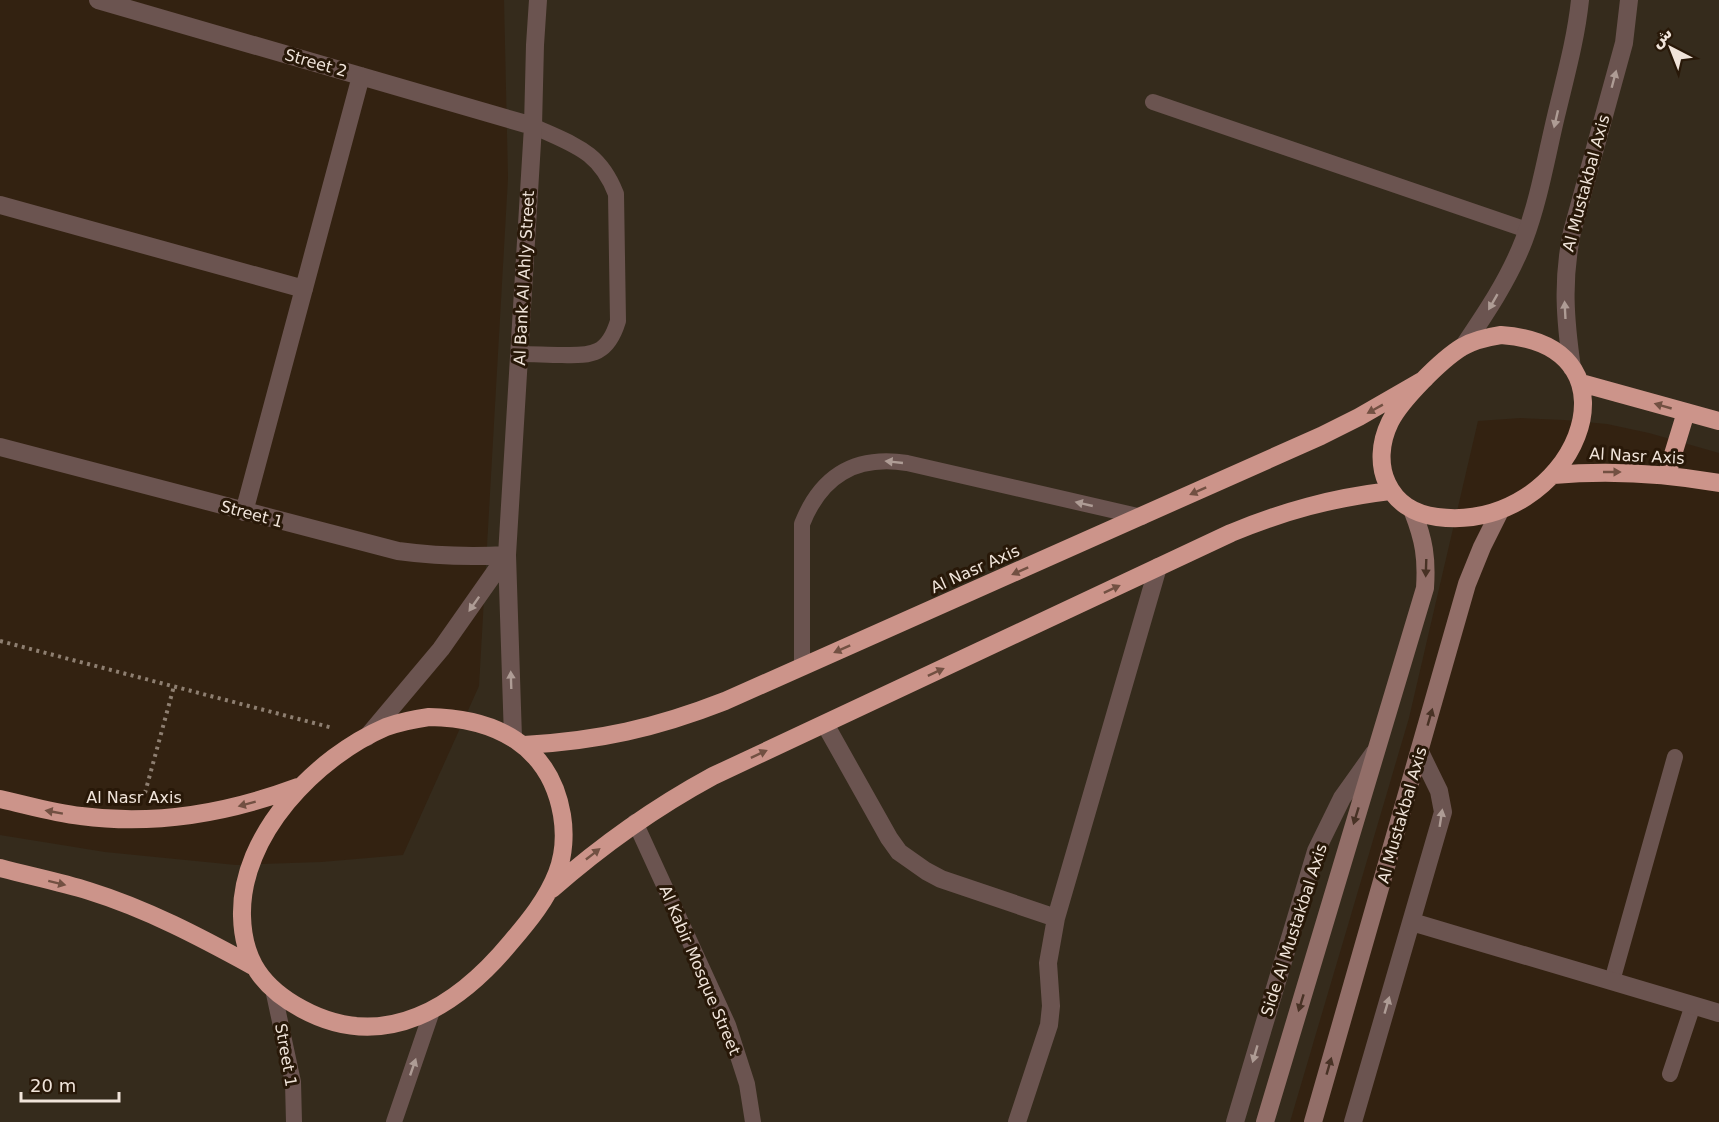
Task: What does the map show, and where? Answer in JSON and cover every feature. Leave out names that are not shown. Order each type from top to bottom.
[{"type":"highway","points":[[1577,375],[1584,405],[1575,442],[1553,475],[1520,502],[1478,517],[1457,519],[1413,512],[1390,491],[1382,460],[1386,434],[1391,420],[1425,379],[1462,347],[1481,339],[1501,335],[1521,336],[1550,348],[1577,375],[1719,421]]},
{"type":"highway","name":"Al Nasr Axis","points":[[518,742],[606,737],[687,717],[1321,436],[1425,379]]},
{"type":"highway","points":[[1667,474],[1686,412]]},
{"type":"highway","name":"Al Nasr Axis","points":[[1553,475],[1610,472],[1667,474],[1719,483]]},
{"type":"highway","points":[[548,892],[590,855],[635,822],[713,776],[1269,517],[1349,496],[1390,491]]},
{"type":"highway","points":[[0,868],[89,891],[185,929],[253,966],[273,989],[293,1004],[314,1015],[337,1023],[361,1026],[385,1025],[409,1020],[432,1011],[453,998],[500,956],[526,925],[548,892],[558,871],[562,849],[561,814],[552,781],[539,762],[518,742],[473,720],[429,717],[408,720],[367,737],[344,752],[303,786],[284,806],[257,846],[249,866],[243,896],[242,926],[253,966]]},
{"type":"highway","name":"Al Nasr Axis","points":[[0,799],[81,816],[137,819],[191,816],[229,809],[303,786]]},
{"type":"street","name":"Street 2","points":[[98,0],[533,126]]},
{"type":"street","name":"Al Bank Al Ahly Street","points":[[518,742],[507,555],[533,126],[538,0]]},
{"type":"street","points":[[1462,347],[1507,278],[1535,207],[1577,31],[1580,0]]},
{"type":"street","name":"Al Mustakbal Axis","points":[[1577,375],[1565,314],[1566,259],[1624,43],[1629,0]]},
{"type":"street","points":[[244,512],[360,76]]},
{"type":"street","points":[[0,204],[304,289]]},
{"type":"street","name":"Street 1","points":[[0,447],[398,551],[433,556],[507,555]]},
{"type":"street","name":"Al Mustakbal Axis","points":[[1313,1122],[1467,584],[1500,511]]},
{"type":"street","points":[[1265,1122],[1425,588],[1427,562],[1423,536],[1413,512]]},
{"type":"street","points":[[367,737],[441,649],[507,555]]},
{"type":"street","points":[[1017,1122],[1049,1025],[1051,1006],[1048,963],[1056,918],[1158,567]]},
{"type":"street","points":[[825,724],[889,838],[912,863],[941,879],[1056,918]]},
{"type":"street","name":"Side Al Mustakbal Axis","points":[[1235,1122],[1316,851],[1342,798],[1377,749]]},
{"type":"street","points":[[1353,1122],[1443,812],[1439,791],[1420,752]]},
{"type":"street","points":[[1412,922],[1719,1012]]},
{"type":"lane","points":[[1153,102],[1527,230]]},
{"type":"lane","points":[[519,354],[586,356],[598,351],[608,343],[615,333],[618,321],[616,194],[610,178],[601,164],[591,155],[533,126]]},
{"type":"lane","points":[[802,667],[802,524],[808,508],[828,482],[857,465],[873,461],[907,463],[1142,517]]},
{"type":"lane","points":[[1612,981],[1675,758]]},
{"type":"lane","name":"Al Kabir Mosque Street","points":[[635,822],[728,1025],[747,1084],[753,1122]]},
{"type":"lane","name":"Street 1","points":[[273,989],[293,1082],[294,1122]]},
{"type":"lane","points":[[1670,1074],[1693,1005]]},
{"type":"lane","points":[[394,1122],[432,1011]]},
{"type":"path","points":[[0,641],[367,737]]},
{"type":"path","points":[[137,819],[174,687]]},
{"type":"shaded area","points":[[504,0],[1719,0],[1719,453],[1649,433],[1607,424],[1521,418],[1478,421],[1409,718],[1290,1122],[0,1122],[0,835],[105,852],[236,865],[321,862],[403,855],[479,686],[508,178]]}]
